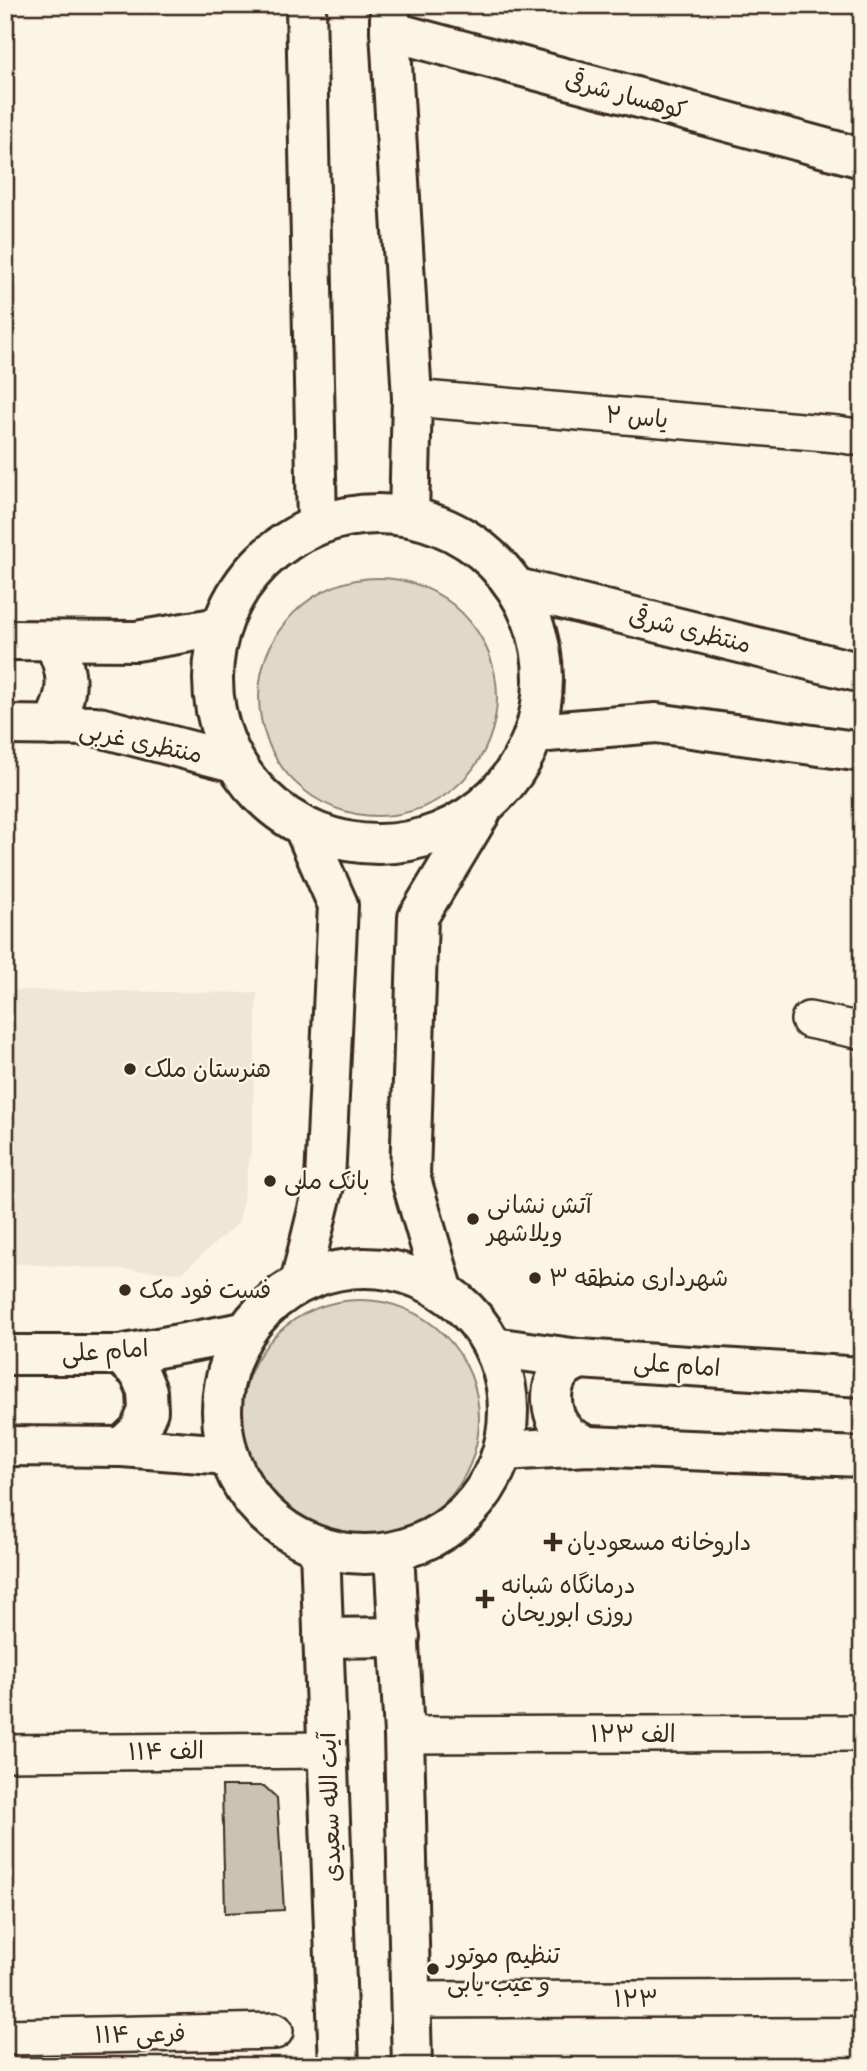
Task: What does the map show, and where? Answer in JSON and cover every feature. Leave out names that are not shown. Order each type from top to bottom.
[{"type":"main road","points":[[305,5],[317,524]]},
{"type":"main road","points":[[390,18],[412,398],[409,516]]},
{"type":"main road","name":"کوهسار شرقی","points":[[390,18],[862,158]]},
{"type":"main road","points":[[444,1292],[410,1176],[418,917],[483,809],[515,775],[536,733],[545,683],[538,634],[517,588],[488,554],[451,530],[409,516],[362,513],[317,524],[275,549],[242,584],[220,627],[211,673],[216,719],[234,762],[264,800],[304,828],[349,843],[396,844],[442,833],[483,809]]},
{"type":"main road","name":"منتظری شرقی","points":[[517,588],[862,673]]},
{"type":"main road","points":[[5,640],[136,641],[220,627]]},
{"type":"main road","points":[[52,726],[61,710],[66,692],[66,674],[53,641]]},
{"type":"main road","points":[[536,733],[656,723],[862,752]]},
{"type":"main road","name":"منتظری غربی","points":[[5,725],[95,726],[234,762]]},
{"type":"main road","points":[[300,1283],[326,1181],[338,905],[304,828]]},
{"type":"main road","points":[[348,1269],[398,1272],[444,1292],[472,1317],[493,1348],[505,1381],[508,1416],[503,1451],[487,1487],[463,1517],[431,1539],[394,1552],[356,1554],[320,1548],[280,1527],[248,1495],[228,1455],[220,1413],[226,1371],[244,1332],[269,1304],[300,1283],[348,1269]]},
{"type":"main road","name":"امام علی","points":[[5,1355],[120,1354],[244,1332]]},
{"type":"main road","name":"امام علی","points":[[493,1348],[579,1359],[862,1377]]},
{"type":"main road","points":[[120,1354],[139,1372],[147,1391],[148,1411],[139,1431],[122,1447]]},
{"type":"main road","points":[[579,1359],[564,1369],[553,1385],[552,1404],[565,1433],[588,1446]]},
{"type":"main road","points":[[5,1446],[122,1447],[228,1455]]},
{"type":"main road","points":[[503,1451],[588,1446],[862,1457]]},
{"type":"main road","name":"آیت الله سعیدی","points":[[320,1548],[340,2066]]},
{"type":"main road","points":[[394,1552],[404,1735],[412,2066]]},
{"type":"main road","points":[[323,1638],[400,1637]]},
{"type":"street","name":"یاس ۲","points":[[412,398],[862,438]]},
{"type":"street","points":[[809,1020],[862,1031]]},
{"type":"street","name":"۱۲۳ الف","points":[[404,1735],[862,1733]]},
{"type":"street","name":"۱۱۴ الف","points":[[5,1753],[328,1749]]},
{"type":"street","name":"۱۲۳","points":[[411,2000],[862,1998]]},
{"type":"street","name":"۱۱۴ فرعی","points":[[5,2038],[275,2031]]},
{"type":"shaded area","points":[[378,578],[423,587],[444,598],[462,613],[477,631],[488,652],[497,697],[488,742],[477,763],[462,781],[444,796],[423,807],[378,816],[333,807],[312,796],[294,781],[279,763],[268,742],[259,697],[268,652],[279,631],[294,613],[312,598],[333,587]]},
{"type":"shaded area","name":"هنرستان ملک","points":[[5,990],[257,993],[252,1145],[239,1222],[182,1273],[5,1263]]},
{"type":"shaded area","points":[[360,1300],[405,1309],[426,1320],[444,1335],[459,1353],[470,1374],[479,1419],[470,1464],[459,1485],[444,1503],[426,1518],[405,1529],[360,1538],[315,1529],[294,1518],[276,1503],[261,1485],[250,1464],[241,1419],[250,1374],[261,1353],[276,1335],[294,1320],[315,1309]]},
{"type":"building","points":[[222,1786],[264,1786],[277,1798],[284,1910],[225,1913]]},
{"type":"place","name":"هنرستان ملک","points":[[130,1069]]},
{"type":"place","name":"بانک ملی","points":[[270,1181]]},
{"type":"place","name":"آتش نشانی ویلاشهر","points":[[473,1219]]},
{"type":"place","name":"شهرداری منطقه ۳","points":[[535,1278]]},
{"type":"place","name":"فست فود مک","points":[[125,1290]]},
{"type":"place","name":"داروخانه مسعودیان","points":[[553,1542]]},
{"type":"place","name":"درمانگاه شبانه روزی ابوریحان","points":[[485,1599]]},
{"type":"place","name":"تنظیم موتور و عیب یابی","points":[[433,1969]]}]
